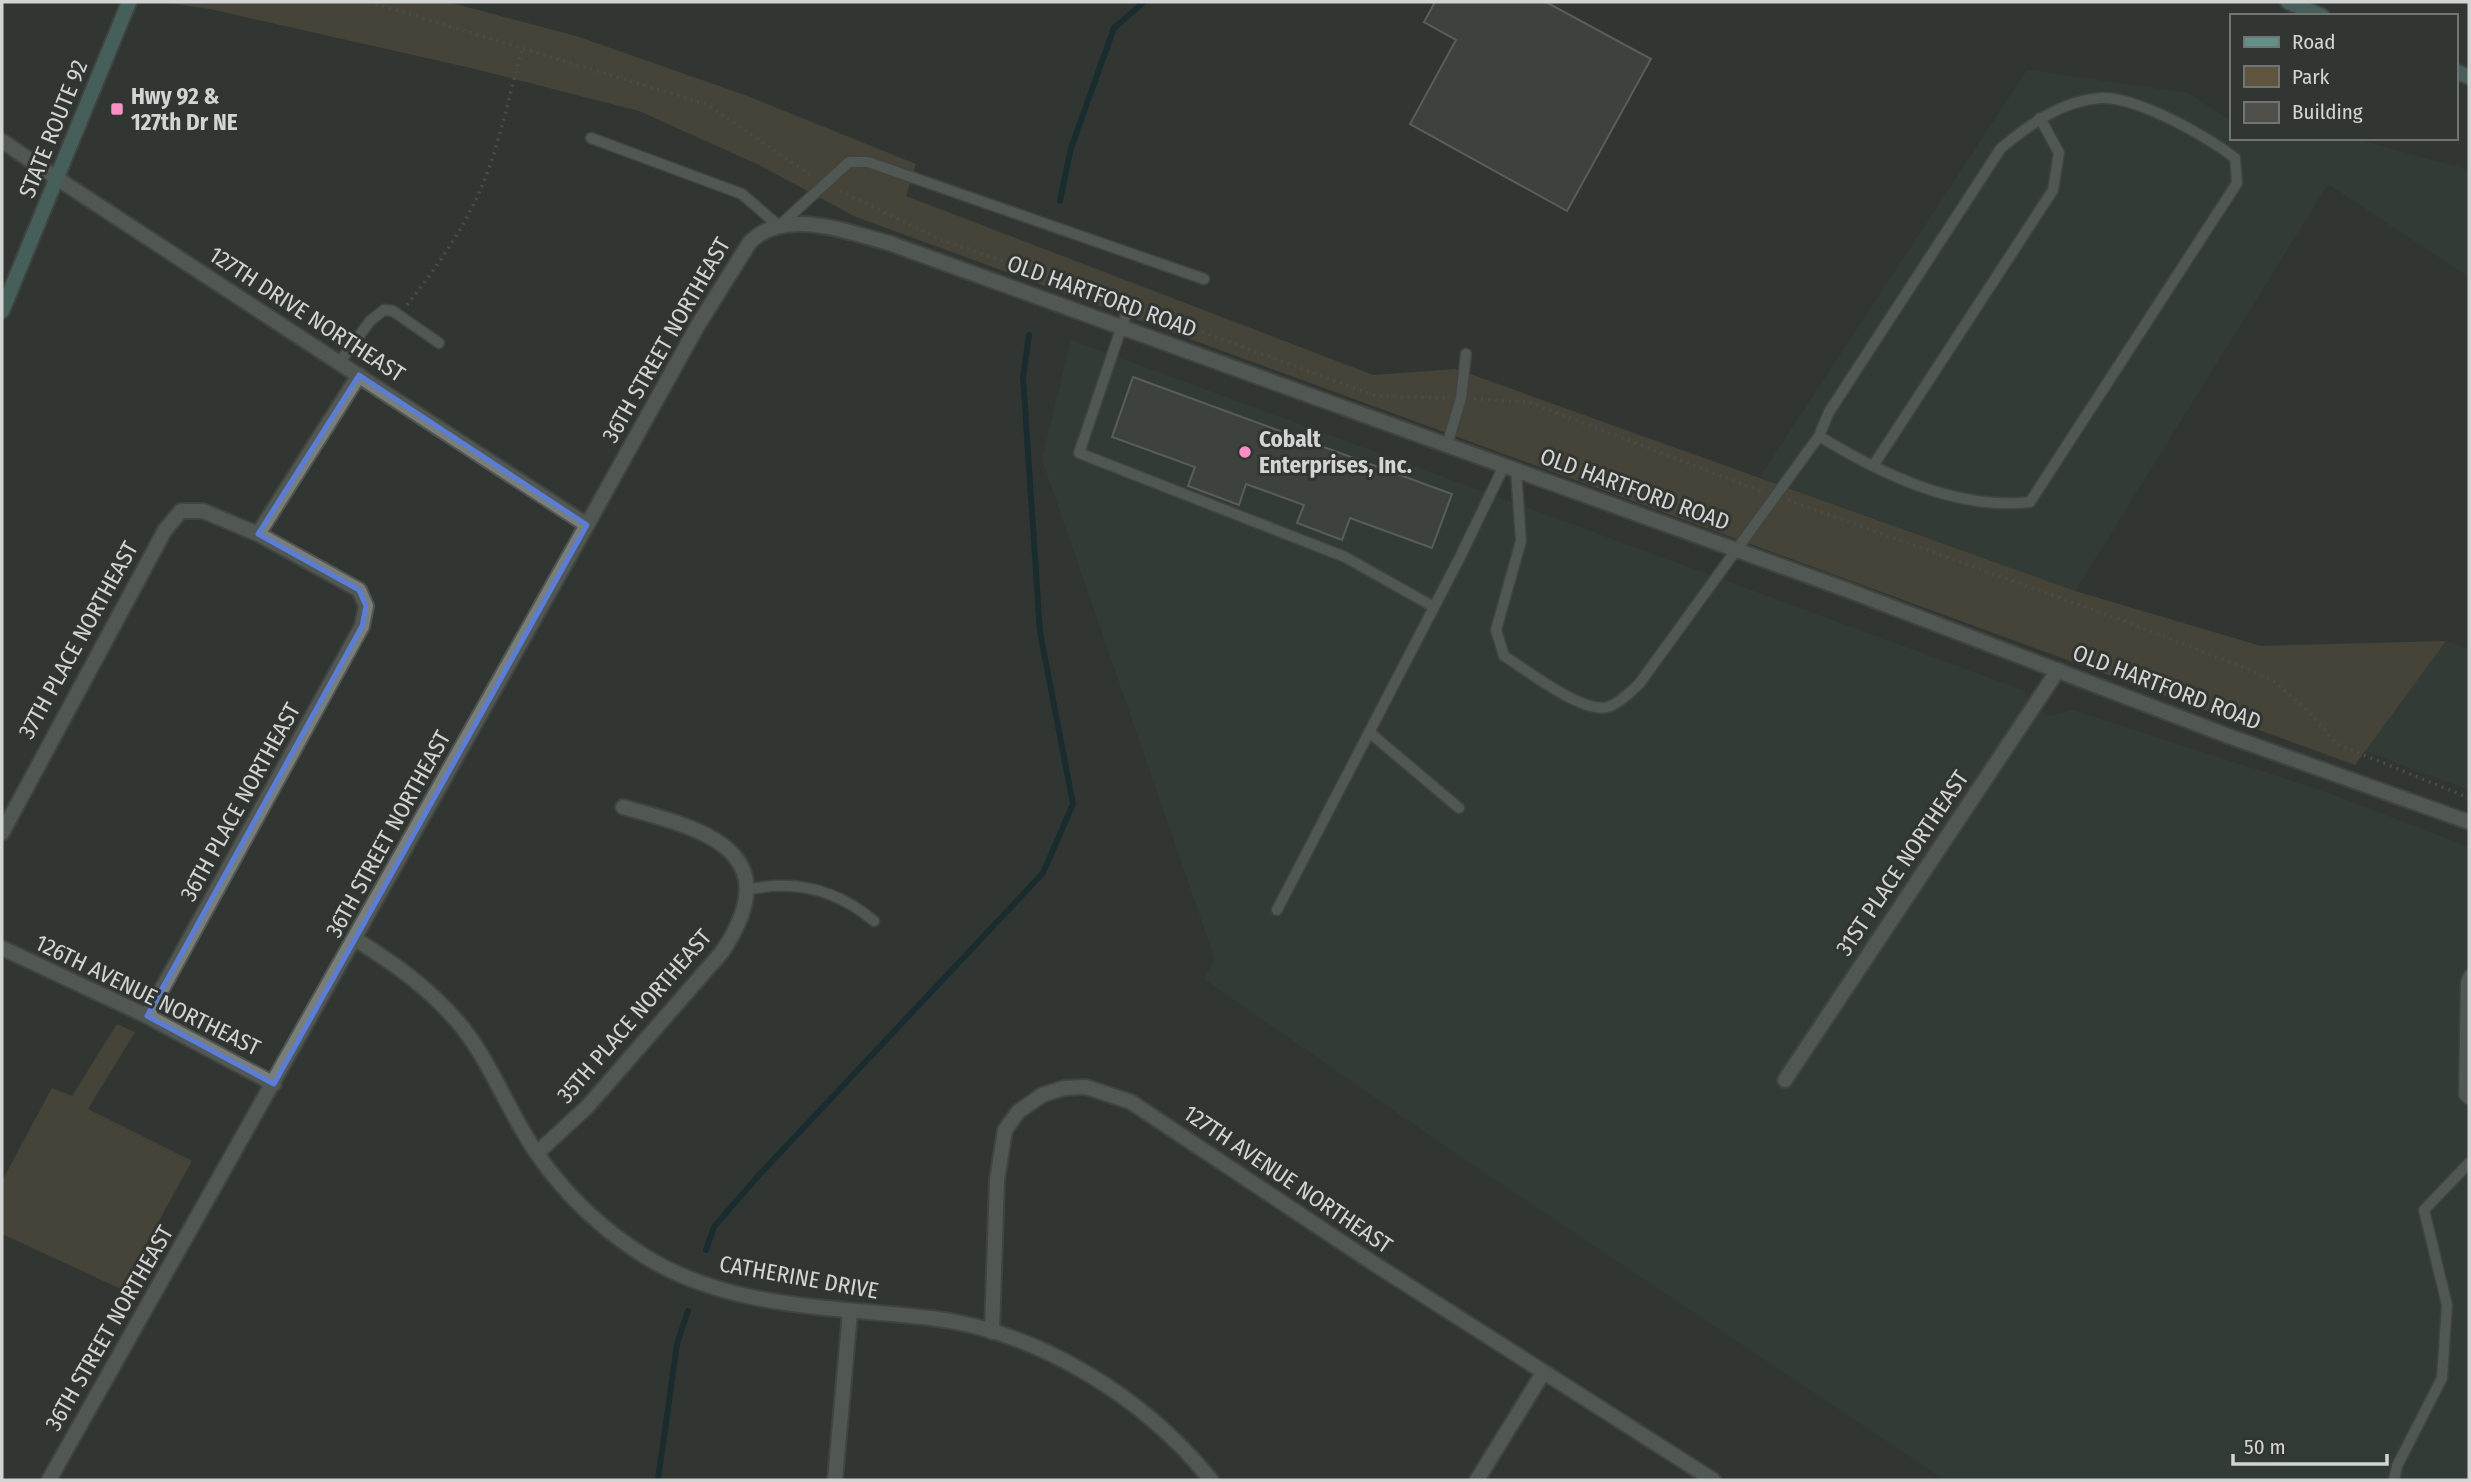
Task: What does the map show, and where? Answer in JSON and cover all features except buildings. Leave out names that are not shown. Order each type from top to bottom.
[{"type":"main road","points":[[2288,2],[2317,14]]},
{"type":"main road","name":"STATE ROUTE 92","points":[[2,311],[129,3]]},
{"type":"street","name":"127TH DRIVE NORTHEAST","points":[[2,141],[587,525]]},
{"type":"street","name":"OLD HARTFORD ROAD","points":[[779,226],[802,224],[836,229],[889,243],[1738,550],[2469,822]]},
{"type":"street","name":"36TH STREET NORTHEAST","points":[[49,1480],[731,268],[761,232],[779,226]]},
{"type":"street","points":[[258,534],[359,375]]},
{"type":"street","name":"37TH PLACE NORTHEAST","points":[[2,833],[164,530],[181,510],[203,511],[258,534]]},
{"type":"street","name":"36TH PLACE NORTHEAST","points":[[147,1017],[362,626],[366,606],[359,590],[258,534]]},
{"type":"street","name":"31ST PLACE NORTHEAST","points":[[1785,1080],[2058,670]]},
{"type":"street","points":[[623,807],[699,829],[720,841],[737,859],[747,890]]},
{"type":"street","name":"35TH PLACE NORTHEAST","points":[[537,1153],[604,1088],[722,952],[739,926],[747,890]]},
{"type":"street","name":"CATHERINE DRIVE","points":[[355,939],[395,964],[433,994],[462,1027],[493,1070],[537,1153],[572,1197],[646,1257],[727,1292],[850,1312],[932,1318],[992,1332],[1027,1344],[1087,1374],[1135,1405],[1174,1439],[1211,1480]]},
{"type":"street","name":"126TH AVENUE NORTHEAST","points":[[2,948],[147,1017],[274,1083]]},
{"type":"street","name":"127TH AVENUE NORTHEAST","points":[[992,1332],[997,1180],[1005,1130],[1018,1112],[1042,1094],[1086,1087],[1130,1102],[1543,1373],[1713,1480]]},
{"type":"street","points":[[835,1480],[850,1312]]},
{"type":"street","points":[[1477,1480],[1543,1373]]},
{"type":"lane","points":[[1510,468],[1521,541],[1496,630],[1504,656],[1581,704],[1607,707],[1625,697],[1639,684],[1819,436],[1829,412],[2001,148],[2040,118],[2100,98],[2139,107],[2215,143],[2235,158],[2237,183],[2030,502],[2005,505],[1971,500],[1930,489],[1873,466],[1819,436]]},
{"type":"lane","points":[[1873,466],[2053,190],[2059,153],[2040,118]]},
{"type":"lane","points":[[591,138],[742,194],[779,226],[849,162],[868,162],[1204,279]]},
{"type":"lane","points":[[1129,305],[1079,453],[1345,557],[1434,607]]},
{"type":"lane","points":[[339,363],[376,313],[389,310],[439,343]]},
{"type":"lane","points":[[1447,445],[1461,398],[1466,354]]},
{"type":"lane","points":[[1277,910],[1434,607],[1510,468]]},
{"type":"lane","points":[[1369,732],[1459,808]]},
{"type":"lane","points":[[747,890],[776,885],[807,887],[850,902],[874,921]]},
{"type":"lane","points":[[2469,975],[2466,982],[2464,1095],[2469,1100]]},
{"type":"lane","points":[[2394,1480],[2397,1466],[2442,1378],[2447,1305],[2424,1210],[2469,1163]]},
{"type":"path","points":[[369,2],[706,104],[826,184],[942,240],[1376,396],[1528,402],[1776,496],[2127,622],[2275,682],[2311,714],[2337,744],[2469,798]]},
{"type":"path","points":[[400,316],[435,270],[473,205],[489,167],[522,49]]},
{"type":"highlighted area","points":[[359,375],[587,525],[274,1084],[147,1016],[362,626],[366,606],[359,590],[258,534]]},
{"type":"shaded area","points":[[2027,70],[2188,93],[2230,120],[2230,140],[2358,140],[2469,170],[2469,277],[2328,184],[2075,591],[1760,477]]},
{"type":"shaded area","points":[[1071,340],[2025,691],[2028,704],[2051,716],[2072,710],[2323,791],[2469,847],[2469,1480],[1945,1480],[1451,1150],[1204,979],[1215,959],[1042,459]]},
{"type":"shaded area","points":[[2446,641],[2469,650],[2469,790],[2365,751]]},
{"type":"green space","points":[[162,2],[448,2],[576,36],[742,94],[916,164],[906,196],[1373,375],[1456,369],[2075,591],[2261,646],[2446,641],[2355,765],[856,217],[759,165],[639,111],[475,69],[210,9]]},
{"type":"green space","points":[[117,1024],[135,1032],[88,1109],[192,1161],[121,1289],[2,1234],[2,1181],[52,1088],[72,1096]]},
{"type":"waterway","points":[[1060,201],[1071,148],[1114,28],[1144,2]]},
{"type":"waterway","points":[[706,1250],[714,1227],[759,1175],[1043,873],[1073,804],[1040,632],[1023,377],[1029,335]]},
{"type":"waterway","points":[[658,1480],[677,1344],[688,1311]]},
{"type":"place","name":"Hwy 92 & 127th Dr NE","points":[[117,109]]},
{"type":"place","name":"Cobalt Enterprises, Inc.","points":[[1245,452]]}]
